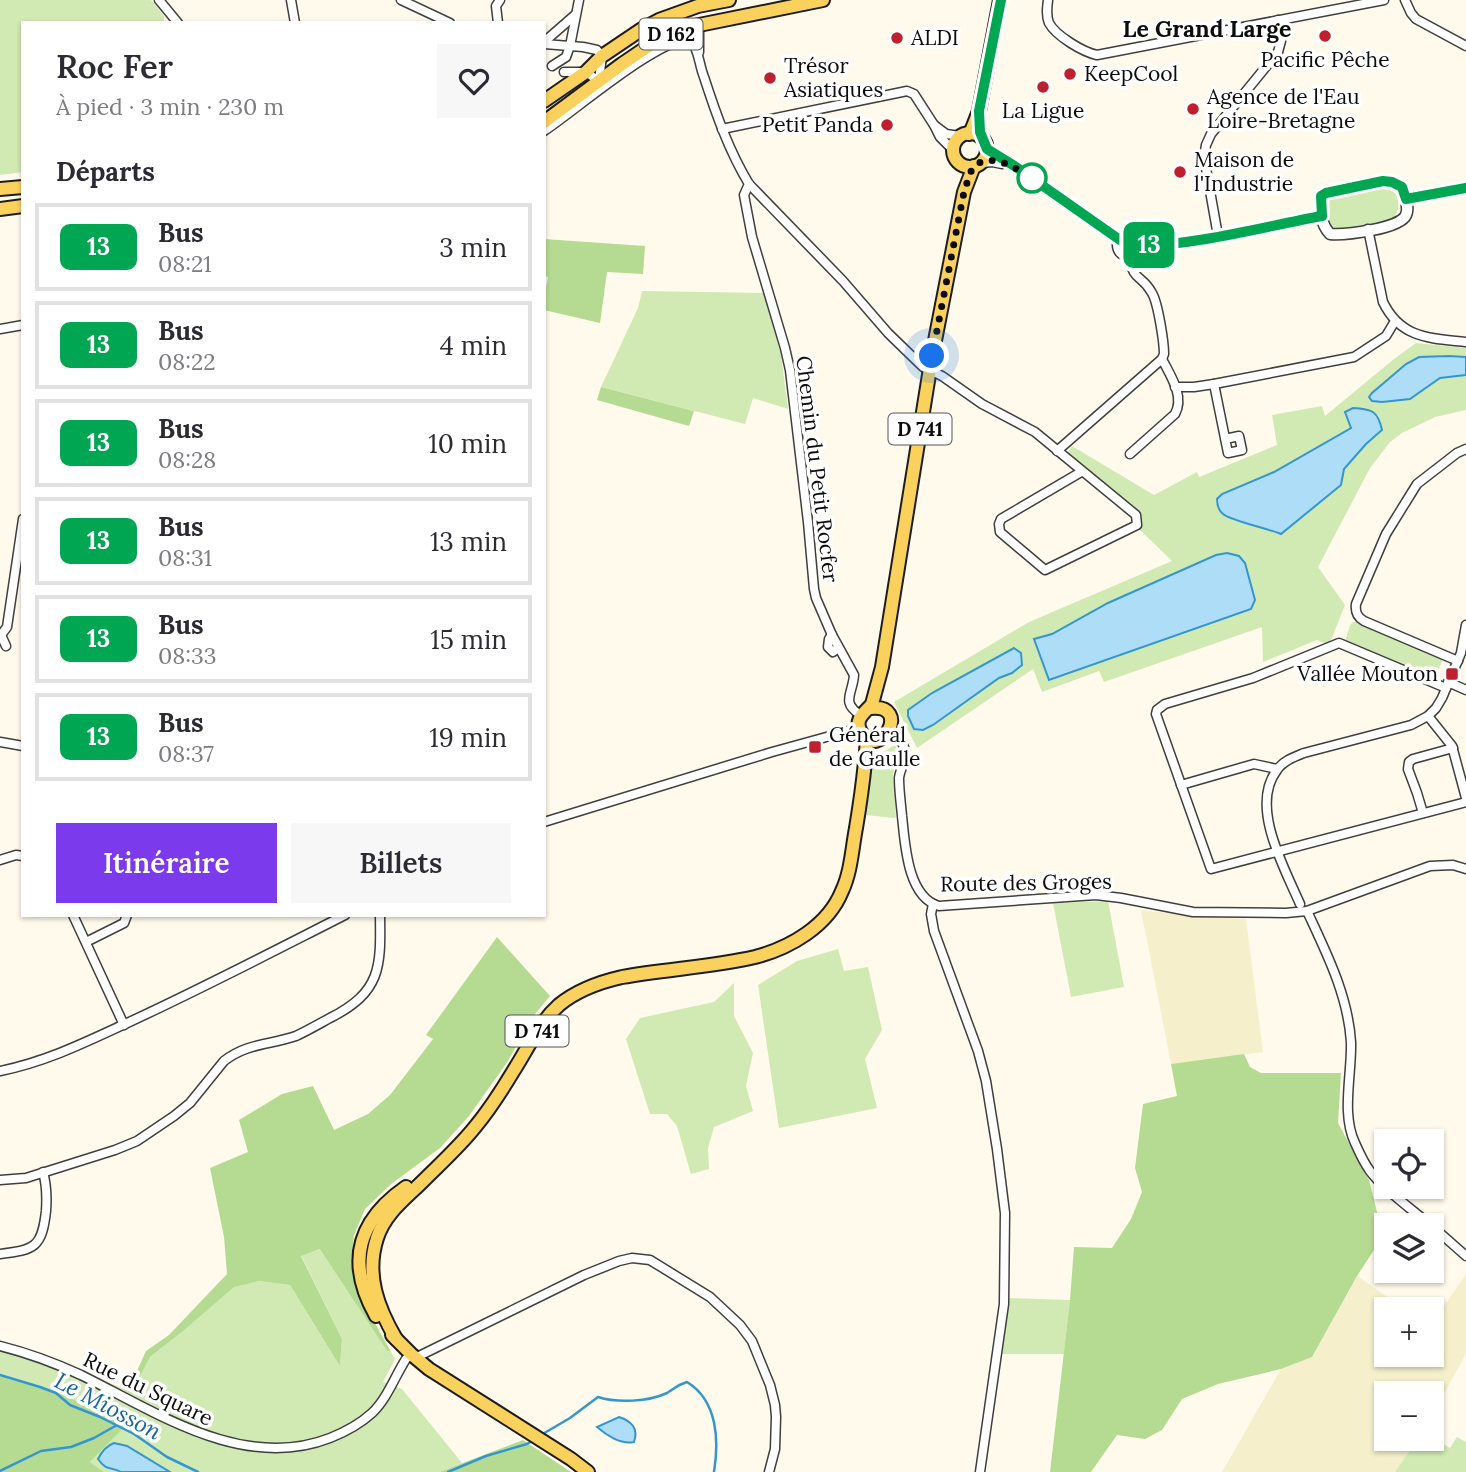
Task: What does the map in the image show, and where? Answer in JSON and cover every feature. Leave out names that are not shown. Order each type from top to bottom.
[{"type":"main road","name":"D 162","points":[[546,100],[586,72],[626,39],[659,20],[698,6],[729,0]]},
{"type":"main road","name":"D 162","points":[[546,121],[601,84],[650,45],[673,33],[699,25],[822,0]]},
{"type":"main road","name":"D 741","points":[[588,1472],[450,1383],[413,1356],[396,1339],[376,1316],[364,1291],[359,1267],[362,1242],[371,1220],[386,1202],[436,1167],[477,1125],[550,1014],[573,995],[604,981],[622,977],[763,955],[796,940],[820,923],[835,905],[847,879],[865,775],[867,726],[882,667],[930,370],[964,192],[964,174],[974,150],[1000,1]]},
{"type":"main road","points":[[953,150],[956,140],[974,150]]},
{"type":"main road","points":[[0,189],[21,187]]},
{"type":"main road","points":[[0,209],[21,206]]},
{"type":"main road","name":"D 741","points":[[882,667],[884,710]]},
{"type":"main road","points":[[880,708],[884,710],[892,722],[890,731],[883,738],[867,726],[880,708]]},
{"type":"street","points":[[174,0],[161,3],[176,21]]},
{"type":"street","points":[[291,0],[295,21]]},
{"type":"street","points":[[401,0],[446,21]]},
{"type":"street","points":[[498,21],[496,6],[500,0]]},
{"type":"street","points":[[547,63],[566,57],[579,0]]},
{"type":"street","points":[[1048,0],[1047,14],[1055,30],[1081,50],[1097,55],[1384,0]]},
{"type":"street","points":[[1405,0],[1416,19],[1466,46]]},
{"type":"street","points":[[546,41],[575,15]]},
{"type":"street","points":[[1218,236],[1205,169],[1206,145],[1211,134],[1278,52],[1282,41],[1278,20]]},
{"type":"street","points":[[699,25],[699,58]]},
{"type":"street","points":[[546,129],[601,84],[669,44],[683,39],[693,42],[722,130],[749,184],[843,281],[888,333],[923,367],[942,376],[982,404],[1035,432],[1136,516],[1137,525],[1045,570],[1000,532],[999,524],[1001,519],[1081,472]]},
{"type":"street","points":[[546,43],[597,50],[602,57],[601,84]]},
{"type":"street","points":[[547,63],[564,72],[586,72],[601,84]]},
{"type":"street","points":[[564,72],[566,86]]},
{"type":"street","points":[[722,130],[907,91],[914,94],[940,137],[953,150]]},
{"type":"street","points":[[934,125],[992,161],[1016,167],[1120,240]]},
{"type":"street","points":[[1383,181],[1402,187],[1406,199],[1407,213],[1401,221],[1391,226],[1330,234],[1323,226],[1321,196],[1326,193],[1383,181]]},
{"type":"street","name":"Chemin du Petit Rocfer","points":[[749,184],[744,195],[750,224],[790,370],[814,589],[838,648],[854,675],[848,699],[849,706],[867,726]]},
{"type":"street","points":[[1406,199],[1466,188]]},
{"type":"street","points":[[1140,246],[1138,239],[1132,234],[1125,235],[1118,244],[1121,252],[1129,255],[1134,254],[1140,246],[1218,236],[1322,216]]},
{"type":"street","points":[[1368,229],[1383,302],[1395,321],[1420,336],[1466,342]]},
{"type":"street","points":[[1129,255],[1133,273],[1149,289],[1154,299],[1164,349],[1162,359],[1175,387],[1179,405],[1175,414],[1130,454]]},
{"type":"street","points":[[1175,387],[1214,384],[1354,357],[1386,336],[1395,321]]},
{"type":"street","points":[[0,329],[21,325]]},
{"type":"street","points":[[1057,451],[1162,359]]},
{"type":"street","points":[[1214,384],[1225,439]]},
{"type":"street","points":[[1458,661],[1364,621],[1359,618],[1356,604],[1386,534],[1417,484],[1466,449]]},
{"type":"street","points":[[6,646],[1,635],[7,627],[21,532]]},
{"type":"street","points":[[1415,1213],[1371,1173],[1353,1141],[1348,1122],[1351,1052],[1348,1019],[1336,976],[1277,851],[1268,821],[1267,794],[1277,769],[1289,759],[1304,752],[1411,725],[1428,716],[1436,708],[1465,645],[1466,625]]},
{"type":"street","points":[[1428,716],[1453,748],[1466,800],[1211,869],[1157,719],[1157,710],[1160,706],[1253,678],[1339,643],[1466,690]]},
{"type":"street","points":[[546,821],[772,752],[867,726]]},
{"type":"street","name":"Route des Groges","points":[[890,731],[900,740],[905,751],[899,781],[909,868],[923,896],[933,904],[944,906],[1096,895],[1193,912],[1286,913],[1430,866],[1453,865],[1466,869]]},
{"type":"street","points":[[0,742],[21,746]]},
{"type":"street","points":[[1423,813],[1408,769],[1409,762],[1453,748]]},
{"type":"street","points":[[1181,785],[1254,764],[1277,769]]},
{"type":"street","points":[[0,860],[21,856]]},
{"type":"street","points":[[933,904],[931,914],[934,931],[978,1051],[986,1081],[998,1149],[1005,1213],[1004,1304],[980,1472]]},
{"type":"street","points":[[74,917],[124,1024]]},
{"type":"street","points":[[86,942],[124,923],[126,917]]},
{"type":"street","points":[[0,1071],[44,1060],[124,1024],[341,917]]},
{"type":"street","points":[[0,1180],[26,1178],[115,1150],[137,1140],[190,1103],[231,1055],[241,1049],[296,1036],[358,1001],[369,990],[379,965],[380,917]]},
{"type":"street","points":[[0,1254],[29,1249],[39,1241],[44,1231],[47,1190],[43,1172]]},
{"type":"street","points":[[1444,1237],[1466,1256]]},
{"type":"street","points":[[413,1356],[607,1266],[632,1258],[650,1260],[710,1297],[740,1325],[752,1341],[775,1405],[775,1449],[769,1472]]},
{"type":"street","name":"Rue du Square","points":[[0,1346],[78,1374],[194,1434],[235,1446],[265,1449],[307,1447],[355,1425],[374,1411],[406,1359],[413,1356]]},
{"type":"shaded area","points":[[1141,910],[1246,919],[1263,1052],[1171,1064]]},
{"type":"shaded area","points":[[1466,1274],[1466,1354],[1444,1393],[1444,1381],[1374,1381],[1374,1451],[1410,1451],[1395,1472],[1222,1472],[1281,1369],[1312,1357],[1357,1276],[1388,1297],[1374,1297],[1374,1367],[1444,1367],[1444,1306]]},
{"type":"green space","points":[[0,0],[151,0],[164,16],[164,21],[21,21],[21,172],[0,175]]},
{"type":"green space","points":[[1385,186],[1394,192],[1398,201],[1397,211],[1391,220],[1340,231],[1330,227],[1326,206],[1333,196]]},
{"type":"green space","points":[[546,239],[645,246],[643,274],[607,272],[600,323],[546,310]]},
{"type":"green space","points":[[642,291],[764,293],[781,355],[788,409],[753,398],[745,424],[601,387],[638,308]]},
{"type":"green space","points":[[1416,343],[1466,348],[1466,410],[1435,417],[1402,433],[1390,442],[1370,468],[1318,567],[1345,605],[1329,645],[1317,640],[1263,662],[1262,627],[1104,682],[1099,671],[1042,692],[1033,669],[917,748],[894,702],[1029,622],[1172,561],[1137,527],[1140,521],[1067,454],[1072,446],[1154,495],[1197,472],[1199,477],[1277,445],[1272,415],[1322,406],[1325,416]]},
{"type":"green space","points":[[601,387],[694,411],[689,426],[597,400]]},
{"type":"green space","points":[[1353,622],[1444,657],[1434,680],[1345,642]]},
{"type":"green space","points":[[895,745],[899,752],[893,774],[896,817],[866,815],[863,811],[876,753]]},
{"type":"green space","points":[[1108,901],[1124,987],[1071,997],[1053,903]]},
{"type":"green space","points":[[497,937],[550,996],[531,1019],[508,1061],[469,1116],[440,1148],[391,1184],[365,1209],[354,1235],[351,1264],[357,1291],[391,1352],[387,1351],[320,1249],[301,1256],[342,1339],[340,1366],[290,1285],[259,1281],[234,1287],[150,1357],[132,1392],[128,1391],[146,1351],[169,1335],[227,1274],[224,1237],[210,1168],[248,1152],[239,1120],[282,1094],[313,1086],[334,1130],[368,1114],[390,1095],[433,1039],[426,1035]]},
{"type":"green space","points":[[838,949],[844,971],[868,967],[882,1030],[865,1059],[877,1108],[779,1128],[758,985],[797,961]]},
{"type":"green space","points":[[734,983],[734,1016],[753,1053],[746,1086],[753,1111],[714,1127],[708,1148],[709,1169],[691,1174],[677,1126],[667,1114],[650,1114],[626,1039],[640,1018],[714,1002]]},
{"type":"green space","points":[[1244,1054],[1250,1067],[1261,1073],[1341,1073],[1338,1123],[1369,1180],[1377,1213],[1374,1213],[1374,1250],[1312,1357],[1281,1369],[1218,1384],[1182,1399],[1162,1430],[1145,1439],[1117,1435],[1091,1472],[1050,1472],[1074,1247],[1112,1248],[1131,1219],[1142,1192],[1135,1168],[1143,1104],[1177,1096],[1171,1064]]},
{"type":"green space","points":[[321,1249],[387,1351],[391,1352],[395,1359],[383,1382],[402,1389],[462,1463],[439,1472],[104,1472],[90,1462],[125,1425],[58,1392],[0,1375],[0,1342],[132,1392],[150,1357],[234,1286],[259,1281],[290,1285],[340,1365],[342,1339],[301,1255]]},
{"type":"green space","points":[[1010,1298],[1070,1300],[1064,1354],[1002,1354]]},
{"type":"green space","points":[[0,1375],[58,1392],[126,1425],[90,1462],[104,1472],[0,1472]]},
{"type":"green space","points":[[1457,1437],[1466,1442],[1466,1472],[1395,1472],[1410,1451],[1444,1451],[1444,1444],[1450,1448]]},
{"type":"green space","points":[[523,1440],[571,1472],[439,1472]]},
{"type":"water","points":[[1419,357],[1466,357],[1466,375],[1440,378],[1410,399],[1382,402],[1372,401],[1369,397],[1406,364]]},
{"type":"water","points":[[1353,408],[1373,412],[1382,430],[1344,469],[1341,485],[1281,534],[1233,519],[1220,511],[1217,499],[1222,494],[1274,472],[1351,428],[1345,412]]},
{"type":"water","points":[[1227,553],[1239,556],[1245,563],[1255,600],[1251,609],[1049,680],[1034,639],[1052,634],[1108,603],[1216,555]]},
{"type":"water","points":[[1014,648],[1021,653],[1022,665],[933,725],[923,730],[914,729],[908,710],[932,693]]},
{"type":"water","points":[[619,1417],[633,1426],[634,1442],[619,1441],[597,1427]]},
{"type":"water","points":[[114,1443],[127,1446],[170,1472],[121,1472],[107,1467],[98,1459],[104,1449]]},
{"type":"waterway","name":"Le Miosson","points":[[0,1375],[56,1393],[70,1405],[134,1434],[167,1457],[198,1472]]},
{"type":"waterway","name":"Le Miosson","points":[[541,1435],[598,1397],[642,1400],[667,1393],[687,1382],[705,1400],[714,1422],[714,1472]]},
{"type":"waterway","points":[[0,1471],[41,1451],[71,1447],[94,1438],[117,1425]]},
{"type":"waterway","name":"Le Miosson","points":[[448,1472],[532,1441]]},
{"type":"bus line","name":"13","points":[[1001,0],[979,111],[980,132],[987,149],[1120,240],[1125,235],[1132,234],[1140,242],[1140,246],[1156,245],[1322,216],[1321,196],[1326,193],[1383,181],[1402,187],[1406,199],[1466,188]]},
{"type":"place","name":"Pacific Pêche","points":[[1325,36]]},
{"type":"place","name":"ALDI","points":[[897,38]]},
{"type":"place","name":"KeepCool","points":[[1070,74]]},
{"type":"place","name":"Trésor Asiatiques","points":[[770,78]]},
{"type":"place","name":"La Ligue","points":[[1043,87]]},
{"type":"place","name":"Agence de l'Eau Loire-Bretagne","points":[[1193,109]]},
{"type":"place","name":"Petit Panda","points":[[887,125]]},
{"type":"place","name":"Maison de l'Industrie","points":[[1180,172]]},
{"type":"place","name":"Vallée Mouton","points":[[1452,674]]},
{"type":"place","name":"Général de Gaulle","points":[[815,747]]},
{"type":"district","name":"Le Grand Large","points":[[1207,29]]},
{"type":"route","points":[[932,356],[964,192],[972,169],[982,162],[992,161],[1016,167],[1037,182],[1032,178]]}]
